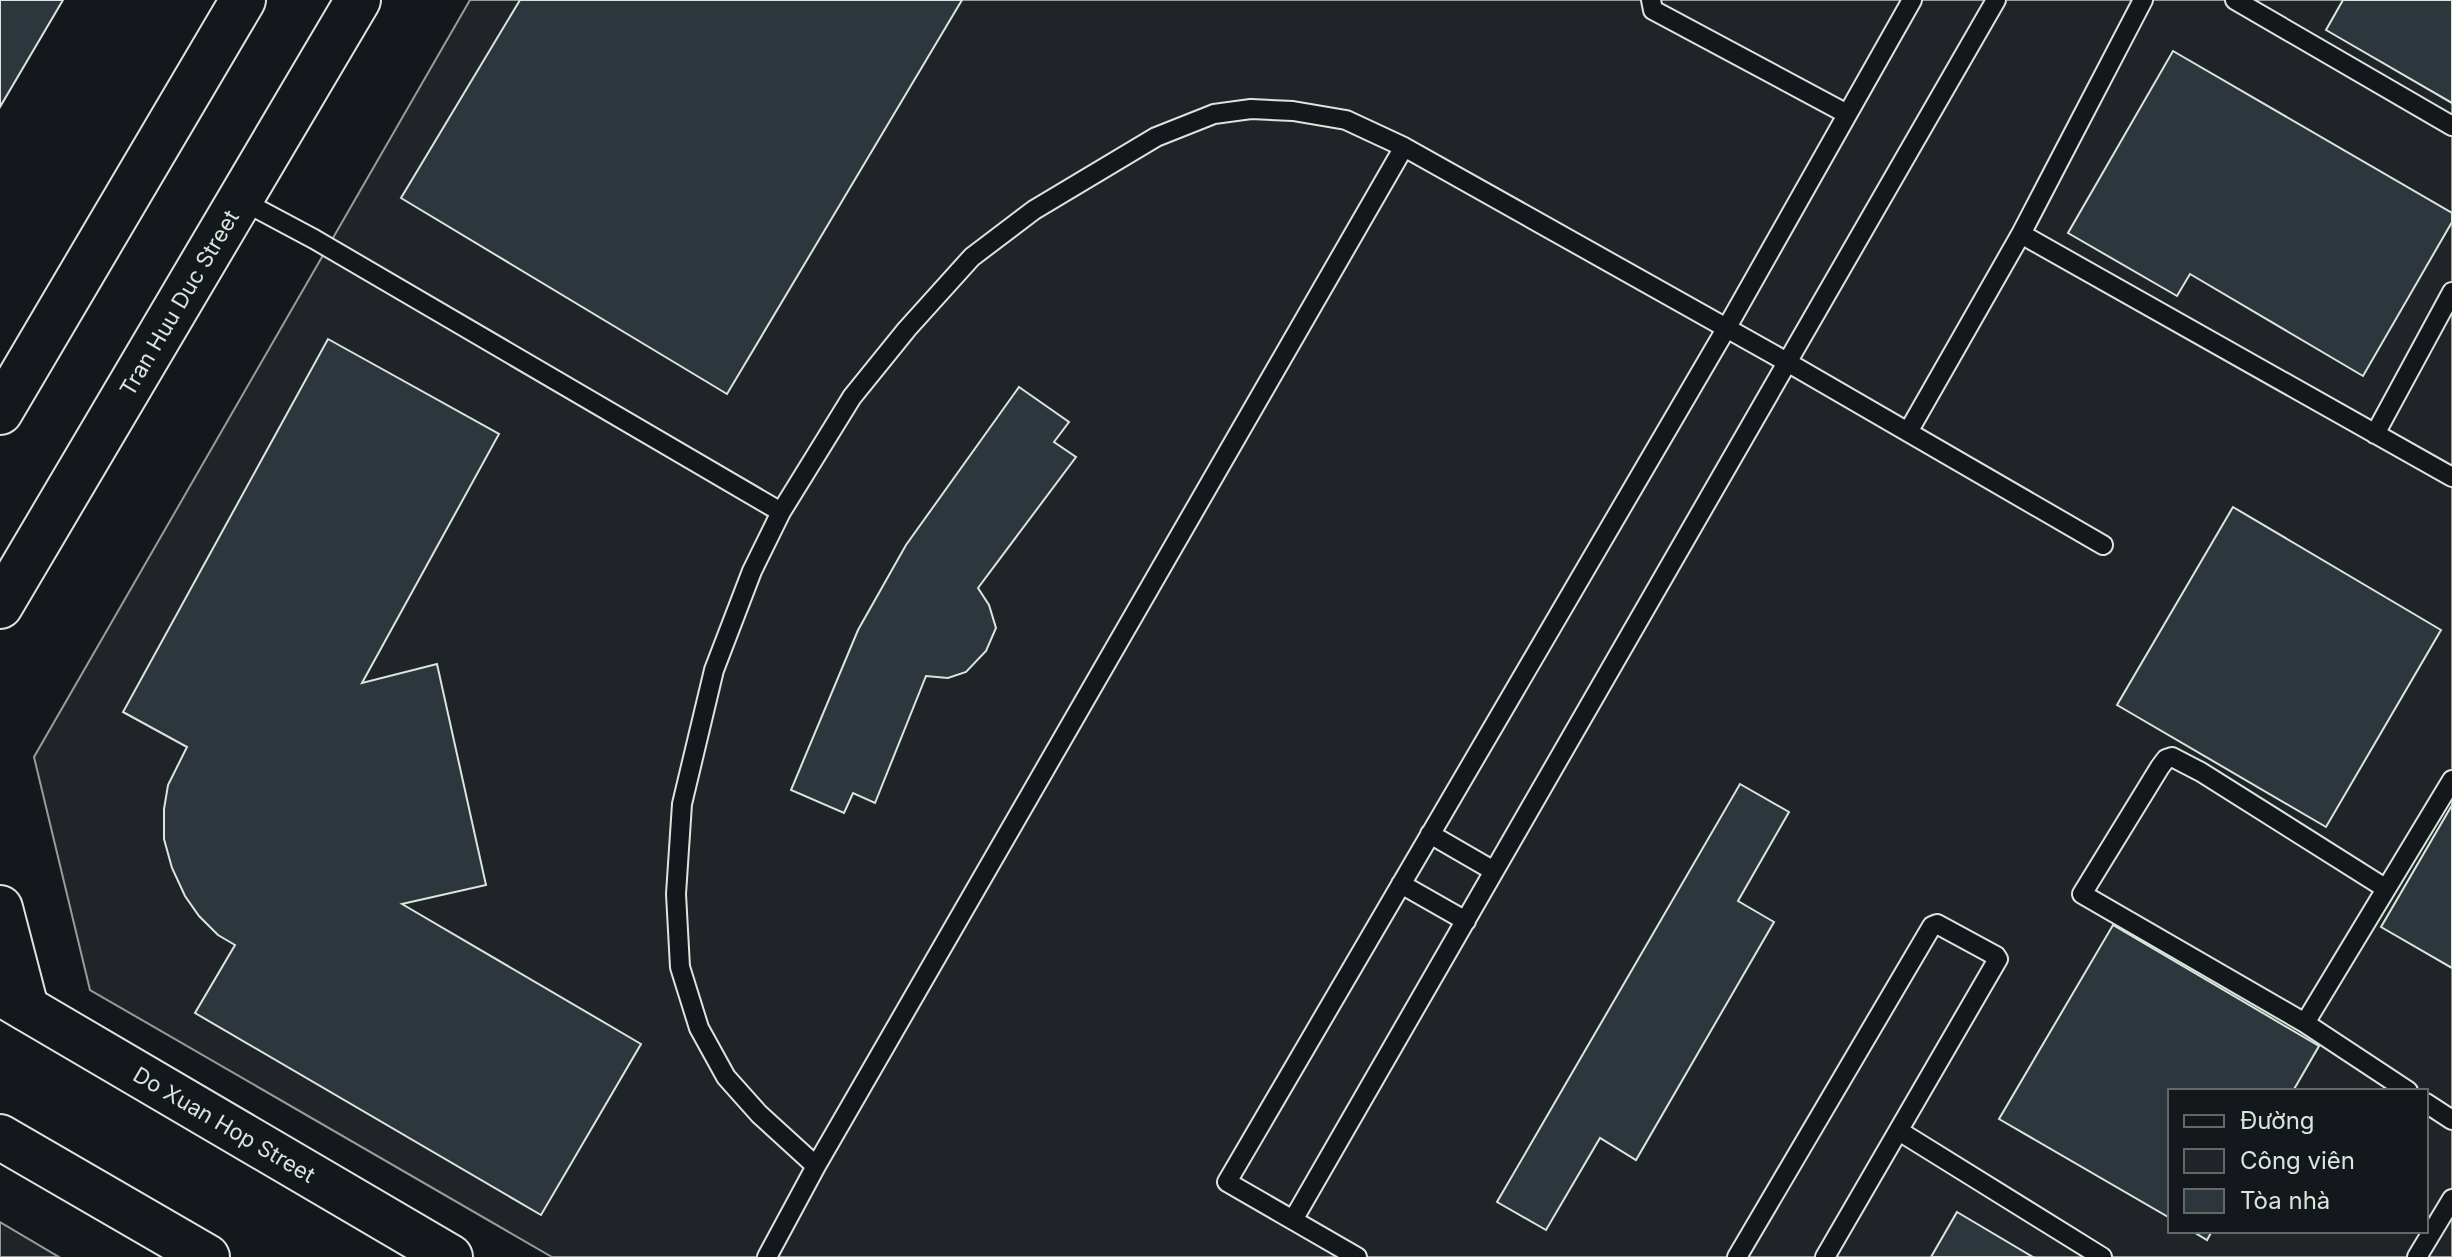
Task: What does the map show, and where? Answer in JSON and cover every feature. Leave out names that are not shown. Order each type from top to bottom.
[{"type":"main road","points":[[0,412],[243,0]]},
{"type":"main road","name":"Tran Huu Duc Street","points":[[0,606],[358,0]]},
{"type":"main road","points":[[0,908],[13,1001]]},
{"type":"main road","name":"Do Xuan Hop Street","points":[[13,1001],[450,1257]]},
{"type":"main road","points":[[0,1137],[207,1257]]},
{"type":"lane","points":[[1651,0],[1653,10],[1847,114]]},
{"type":"lane","points":[[1357,1257],[1227,1182],[1726,329],[1912,0]]},
{"type":"lane","points":[[1293,1220],[1996,0]]},
{"type":"lane","points":[[1908,432],[2021,234],[2143,0]]},
{"type":"lane","points":[[2235,0],[2452,126]]},
{"type":"lane","points":[[816,1166],[759,1114],[726,1077],[699,1028],[680,967],[676,894],[682,804],[714,670],[752,571],[781,512],[852,397],[907,329],[972,257],[1034,210],[1156,137],[1214,114],[1251,109],[1293,111],[1346,120],[1404,147],[1787,362],[2103,545]]},
{"type":"lane","points":[[767,1257],[816,1166],[1404,147]]},
{"type":"lane","points":[[241,200],[314,239],[781,512]]},
{"type":"lane","points":[[2021,234],[2452,477]]},
{"type":"lane","points":[[2375,434],[2452,292]]},
{"type":"lane","points":[[2385,888],[2172,757],[2160,767],[2082,894],[2305,1023],[2405,1089]]},
{"type":"lane","points":[[2305,1023],[2452,780]]},
{"type":"lane","points":[[1430,834],[1494,871]]},
{"type":"lane","points":[[1401,884],[1466,921]]},
{"type":"lane","points":[[1737,1257],[1932,926],[1937,924],[1998,959],[1825,1257]]},
{"type":"lane","points":[[2428,1104],[2452,1120]]},
{"type":"lane","points":[[1899,1131],[2102,1257]]},
{"type":"lane","points":[[2417,1257],[2452,1199]]},
{"type":"green space","points":[[470,0],[2452,0],[2452,1257],[552,1257],[90,990],[34,757]]},
{"type":"green space","points":[[0,1222],[59,1257],[0,1257]]},
{"type":"building","points":[[0,0],[63,0],[0,107]]},
{"type":"building","points":[[520,0],[962,0],[727,394],[401,198]]},
{"type":"building","points":[[2343,0],[2452,0],[2452,103],[2326,30]]},
{"type":"building","points":[[2173,51],[2452,213],[2452,222],[2363,376],[2190,274],[2177,296],[2068,233]]},
{"type":"building","points":[[328,339],[499,434],[362,683],[437,664],[486,885],[402,904],[641,1044],[541,1215],[195,1013],[235,945],[218,935],[185,896],[172,868],[164,839],[168,785],[187,747],[123,712]]},
{"type":"building","points":[[1019,387],[1069,422],[1054,442],[1076,457],[978,588],[989,605],[996,628],[986,651],[966,672],[948,678],[926,676],[875,803],[853,793],[844,813],[791,790],[858,630],[906,545]]},
{"type":"building","points":[[2233,507],[2441,630],[2326,827],[2117,705]]},
{"type":"building","points":[[1740,784],[1789,812],[1738,901],[1774,922],[1636,1160],[1600,1138],[1546,1230],[1497,1202]]},
{"type":"building","points":[[2452,805],[2452,968],[2381,927]]},
{"type":"building","points":[[2113,925],[2319,1046],[2294,1089],[2168,1089],[2168,1217],[1999,1119]]},
{"type":"building","points":[[1957,1212],[2033,1257],[1931,1257]]},
{"type":"building","points":[[2195,1233],[2211,1233],[2207,1240]]}]
